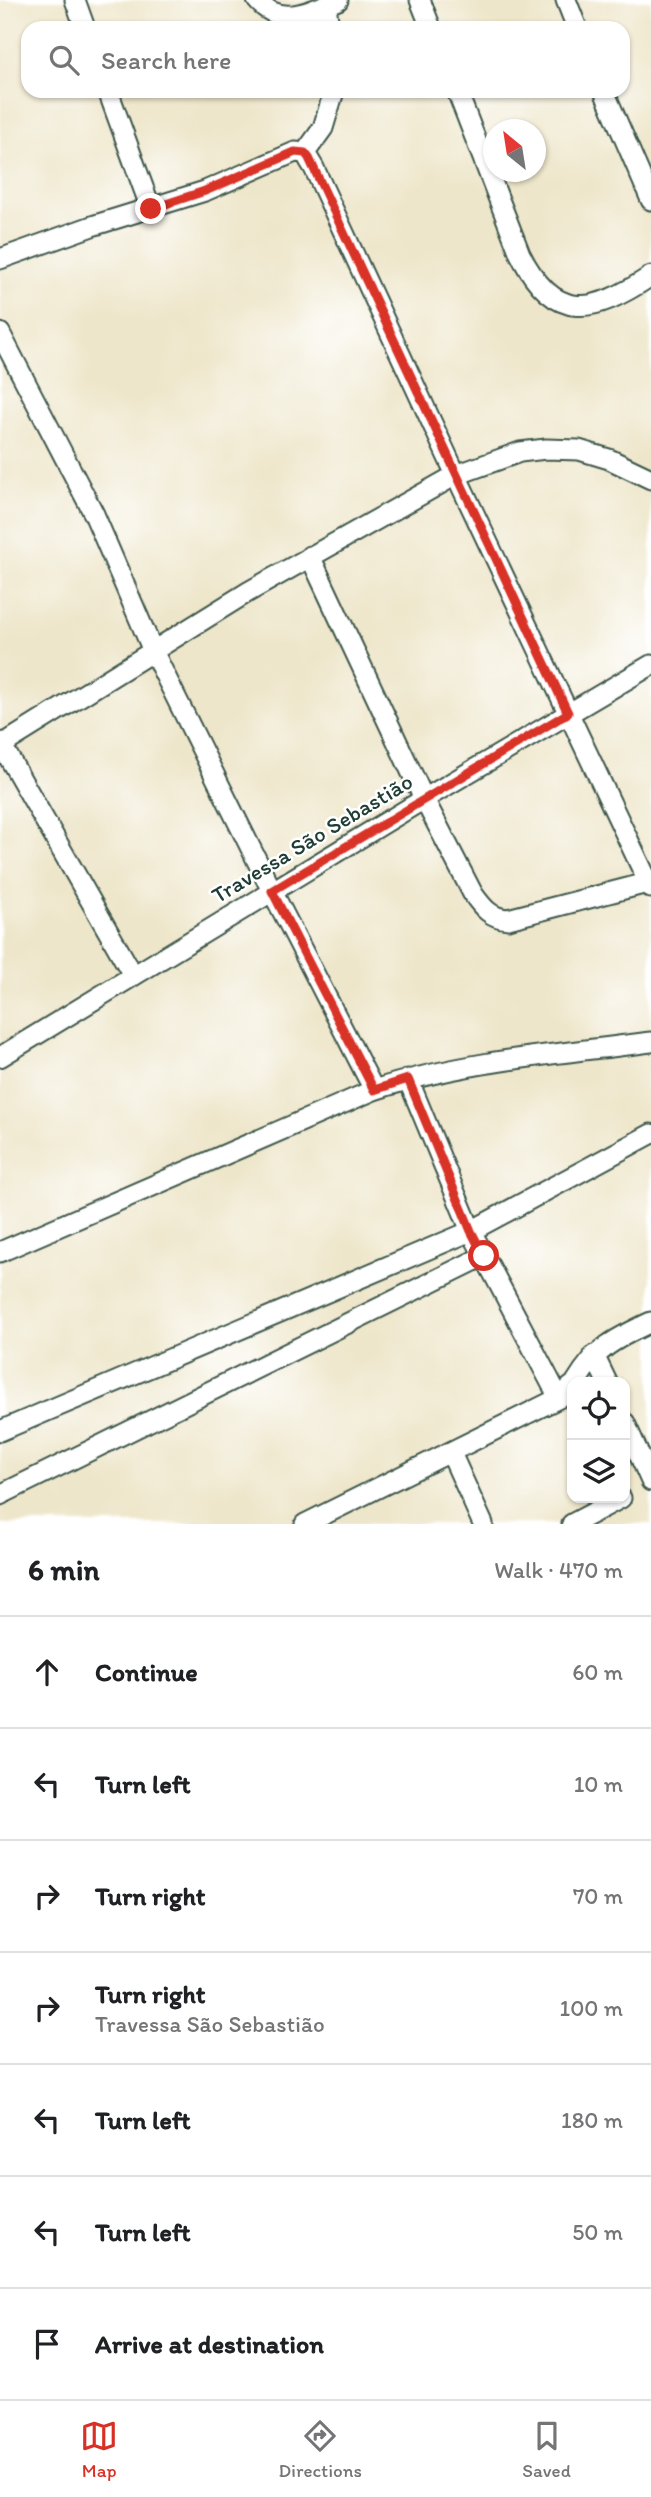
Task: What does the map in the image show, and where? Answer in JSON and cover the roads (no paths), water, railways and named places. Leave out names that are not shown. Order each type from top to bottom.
[{"type":"street","points":[[75,0],[82,21]]},
{"type":"street","points":[[257,0],[272,13],[281,16],[309,12],[332,2]]},
{"type":"street","points":[[420,0],[428,21]]},
{"type":"street","points":[[566,0],[574,21]]},
{"type":"street","points":[[330,21],[332,2]]},
{"type":"street","points":[[111,98],[151,209]]},
{"type":"street","points":[[305,153],[323,128],[332,98]]},
{"type":"street","points":[[460,98],[520,254],[533,278],[546,293],[556,301],[584,306],[599,303],[651,276]]},
{"type":"street","points":[[607,98],[651,200]]},
{"type":"street","points":[[0,259],[92,226],[205,191],[295,152],[305,153]]},
{"type":"street","points":[[305,153],[650,884],[509,919],[498,919],[483,908],[473,894],[424,799],[310,556]]},
{"type":"street","points":[[0,333],[94,514],[153,651],[374,1090]]},
{"type":"street","points":[[133,975],[1,743],[310,556],[456,475],[520,452],[579,450],[609,459],[651,480]]},
{"type":"street","name":"Travessa São Sebastião","points":[[0,1057],[424,799],[651,665]]},
{"type":"street","points":[[0,1252],[374,1090],[408,1079],[506,1060],[651,1042]]},
{"type":"street","points":[[408,1079],[471,1231],[484,1256],[567,1386]]},
{"type":"street","points":[[0,1431],[471,1231],[651,1134]]},
{"type":"street","points":[[0,1494],[484,1256]]},
{"type":"street","points":[[578,1377],[594,1355],[615,1339],[651,1322]]},
{"type":"street","points":[[594,1355],[605,1377]]},
{"type":"street","points":[[305,1524],[451,1453],[567,1390]]},
{"type":"street","points":[[630,1434],[651,1481],[630,1493]]},
{"type":"street","points":[[451,1453],[482,1524]]},
{"type":"street","points":[[581,1522],[613,1503]]}]
